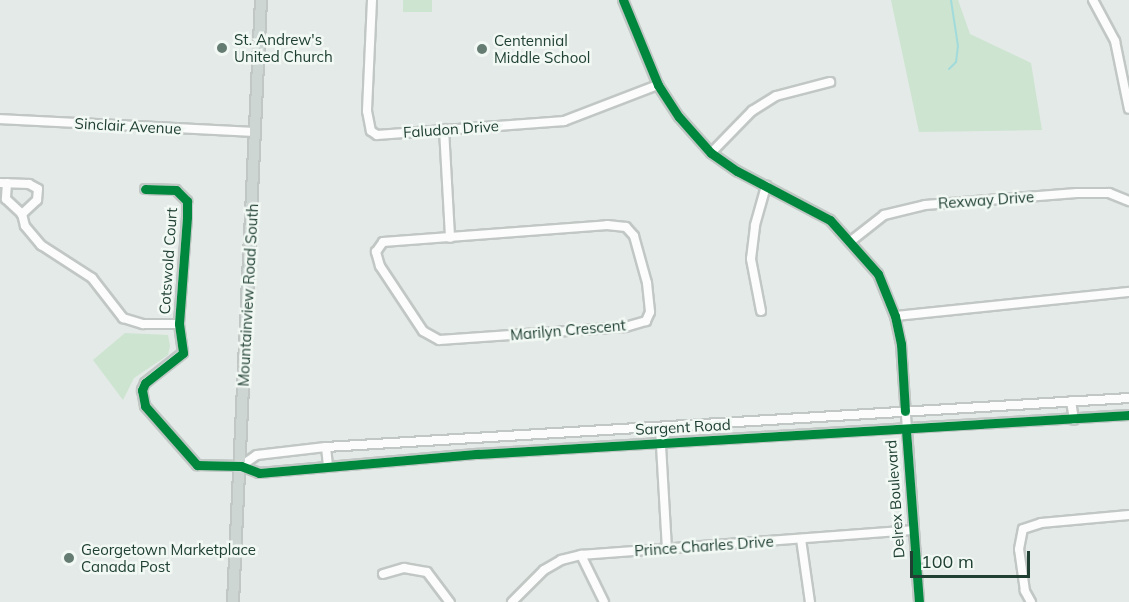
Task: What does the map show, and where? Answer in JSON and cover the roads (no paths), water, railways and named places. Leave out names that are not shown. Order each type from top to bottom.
[{"type":"main road","name":"Mountainview Road South","points":[[235,598],[261,0]]},
{"type":"street","name":"Faludon Drive","points":[[372,0],[367,111],[370,130],[377,135],[564,121],[658,85]]},
{"type":"street","name":"Delrex Boulevard","points":[[623,0],[658,85],[679,117],[711,153],[830,220],[878,274],[895,316],[905,411],[911,530],[919,602]]},
{"type":"street","points":[[1093,0],[1115,41],[1129,109]]},
{"type":"street","points":[[711,153],[752,111],[776,96],[830,82]]},
{"type":"street","name":"Sinclair Avenue","points":[[0,119],[256,132]]},
{"type":"street","points":[[444,129],[450,238]]},
{"type":"street","points":[[22,214],[37,200],[38,189],[28,184],[4,183],[6,200],[22,214],[25,226],[41,245],[92,278],[123,318],[143,324],[179,324]]},
{"type":"street","points":[[761,311],[751,259],[755,225],[766,186]]},
{"type":"street","name":"Cotswold Court","points":[[145,189],[177,190],[187,201],[179,324],[183,353],[144,383],[142,390],[145,406],[196,465],[241,466]]},
{"type":"street","name":"Rexway Drive","points":[[851,241],[884,215],[925,205],[1077,193],[1109,193],[1129,201]]},
{"type":"street","name":"Marilyn Crescent","points":[[607,225],[626,227],[634,236],[650,312],[646,321],[625,327],[439,340],[423,331],[380,266],[376,252],[383,242],[450,238],[607,225]]},
{"type":"street","points":[[895,316],[1129,292]]},
{"type":"street","name":"Sargent Road","points":[[241,466],[257,455],[326,447],[1129,398]]},
{"type":"street","points":[[1071,401],[1074,420]]},
{"type":"street","name":"Sargent Road","points":[[241,466],[259,473],[328,465],[478,454],[1129,415]]},
{"type":"street","points":[[774,420],[777,437]]},
{"type":"street","points":[[660,428],[667,548]]},
{"type":"street","points":[[475,438],[478,454]]},
{"type":"street","points":[[326,447],[328,465]]},
{"type":"street","points":[[1031,602],[1025,591],[1019,549],[1023,529],[1041,524],[1129,515]]},
{"type":"street","name":"Prince Charles Drive","points":[[512,602],[544,570],[561,560],[581,555],[911,530]]},
{"type":"street","points":[[801,539],[810,602]]},
{"type":"street","points":[[581,555],[604,602]]},
{"type":"street","points":[[383,574],[404,568],[427,572],[450,602]]},
{"type":"waterway","points":[[949,69],[956,62],[958,46],[951,0]]},
{"type":"place","name":"St. Andrew's United Church","points":[[222,48]]},
{"type":"place","name":"Centennial Middle School","points":[[482,49]]},
{"type":"place","name":"Georgetown Marketplace Canada Post","points":[[69,558]]}]
